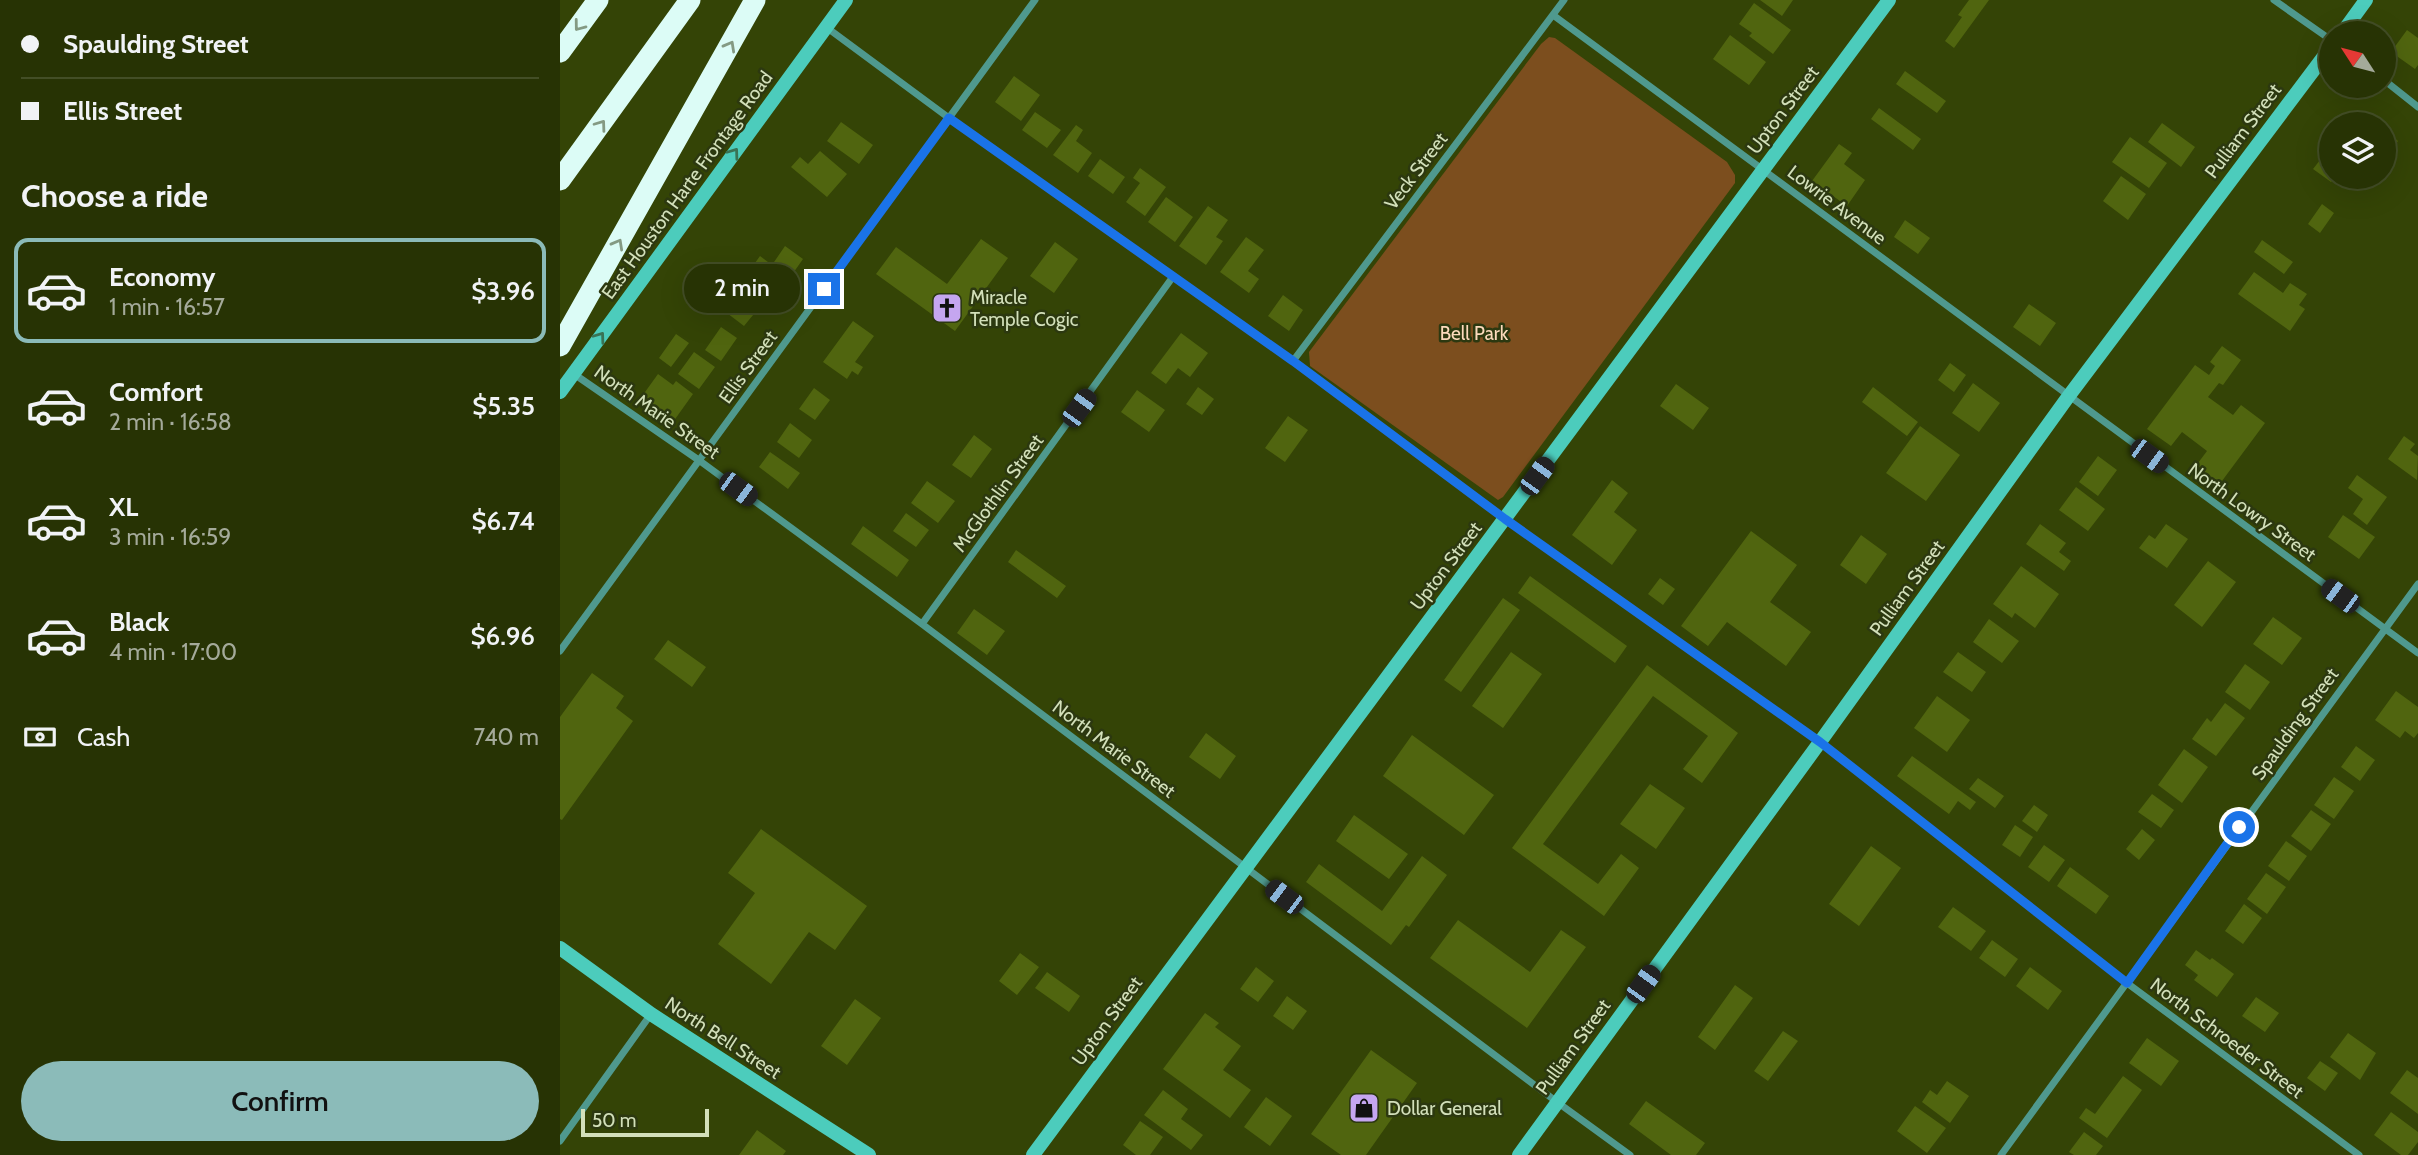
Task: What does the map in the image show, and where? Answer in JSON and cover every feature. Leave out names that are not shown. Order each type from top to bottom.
[{"type":"highway","points":[[560,52],[598,0]]},
{"type":"highway","points":[[560,180],[690,0]]},
{"type":"highway","points":[[560,346],[755,0]]},
{"type":"main road","name":"East Houston Harte Frontage Road","points":[[560,392],[846,0]]},
{"type":"main road","name":"Upton Street","points":[[1033,1155],[1889,0]]},
{"type":"main road","points":[[2351,21],[2366,0]]},
{"type":"main road","name":"Pulliam Street","points":[[1518,1155],[2068,397],[2319,63]]},
{"type":"main road","name":"North Bell Street","points":[[560,948],[651,1013],[869,1155]]},
{"type":"street","name":"Ellis Street","points":[[560,651],[1035,0]]},
{"type":"street","name":"Veck Street","points":[[1293,361],[1564,0]]},
{"type":"street","points":[[2274,0],[2319,32]]},
{"type":"street","name":"Lowrie Avenue","points":[[1553,15],[2068,397]]},
{"type":"street","name":"North Schroeder Street","points":[[826,27],[1172,278],[1293,361],[1505,519],[1820,742],[2127,983],[2359,1155]]},
{"type":"street","points":[[2396,90],[2418,107]]},
{"type":"street","name":"McGlothlin Street","points":[[922,624],[1172,278]]},
{"type":"street","name":"North Marie Street","points":[[574,374],[700,461],[922,624],[1630,1155]]},
{"type":"street","name":"North Lowry Street","points":[[2068,397],[2418,653]]},
{"type":"street","name":"Spaulding Street","points":[[2001,1155],[2418,584]]},
{"type":"street","points":[[560,1141],[651,1013]]},
{"type":"green space","name":"Bell Park","points":[[1549,37],[1555,38],[1727,162],[1735,175],[1735,183],[1503,497],[1498,500],[1310,366],[1309,352],[1541,44]]},
{"type":"building","points":[[1760,0],[1793,0],[1782,16]]},
{"type":"building","points":[[1969,0],[1989,0],[1954,48],[1945,41],[1962,17],[1958,15]]},
{"type":"building","points":[[1754,3],[1791,30],[1773,54],[1749,36],[1752,33],[1739,24]]},
{"type":"building","points":[[2407,30],[2418,38],[2418,65],[2415,69],[2396,56],[2396,45]]},
{"type":"building","points":[[1730,35],[1766,62],[1749,85],[1713,59]]},
{"type":"building","points":[[1905,71],[1946,101],[1937,113],[1896,84]]},
{"type":"building","points":[[1014,76],[1040,95],[1021,121],[995,102]]},
{"type":"building","points":[[1879,108],[1921,139],[1913,150],[1871,119]]},
{"type":"building","points":[[1035,112],[1061,130],[1047,148],[1022,130]]},
{"type":"building","points":[[841,122],[873,145],[859,164],[827,141]]},
{"type":"building","points":[[2162,123],[2195,147],[2181,167],[2148,142]]},
{"type":"building","points":[[1076,125],[1083,130],[1076,141],[1092,153],[1078,173],[1053,155]]},
{"type":"building","points":[[2130,137],[2167,163],[2149,188],[2112,162]]},
{"type":"building","points":[[1839,144],[1852,153],[1844,164],[1865,180],[1847,206],[1812,181]]},
{"type":"building","points":[[820,151],[847,174],[827,197],[791,167],[800,157],[808,164]]},
{"type":"building","points":[[1100,159],[1125,177],[1113,194],[1088,176]]},
{"type":"building","points":[[2319,161],[2319,173],[2313,169]]},
{"type":"building","points":[[1140,168],[1166,187],[1145,216],[1126,202],[1140,183],[1133,178]]},
{"type":"building","points":[[2121,176],[2146,194],[2128,220],[2103,201]]},
{"type":"building","points":[[1166,197],[1193,217],[1175,242],[1148,222]]},
{"type":"building","points":[[2322,204],[2334,213],[2320,233],[2308,224]]},
{"type":"building","points":[[1208,206],[1228,220],[1216,237],[1223,241],[1206,265],[1179,246]]},
{"type":"building","points":[[1905,220],[1930,238],[1918,254],[1894,237]]},
{"type":"building","points":[[1246,237],[1264,250],[1248,271],[1259,279],[1249,293],[1220,272]]},
{"type":"building","name":"Miracle Temple Cogic","points":[[981,239],[1008,258],[955,331],[876,274],[896,247],[947,284]]},
{"type":"building","points":[[2262,240],[2293,262],[2284,274],[2254,252]]},
{"type":"building","points":[[1055,242],[1078,259],[1054,293],[1030,276]]},
{"type":"building","points":[[785,246],[803,259],[777,296],[747,274],[760,256],[772,265]]},
{"type":"building","points":[[2254,272],[2283,293],[2290,283],[2307,294],[2299,305],[2305,309],[2290,331],[2238,294]]},
{"type":"building","points":[[737,292],[758,309],[744,326],[723,310]]},
{"type":"building","points":[[1283,295],[1303,310],[1289,331],[1268,316]]},
{"type":"building","points":[[2029,304],[2056,323],[2040,346],[2013,327]]},
{"type":"building","points":[[853,321],[874,336],[855,362],[863,367],[858,375],[852,371],[847,379],[823,362]]},
{"type":"building","points":[[721,327],[737,338],[721,361],[705,350]]},
{"type":"building","points":[[1181,333],[1208,353],[1190,377],[1178,368],[1166,384],[1151,373]]},
{"type":"building","points":[[676,334],[689,343],[671,367],[659,358]]},
{"type":"building","points":[[2222,346],[2241,360],[2223,385],[2219,383],[2208,397],[2233,415],[2241,405],[2265,423],[2219,485],[2195,467],[2207,451],[2182,432],[2171,446],[2147,429],[2195,365],[2209,375],[2215,366],[2210,362]]},
{"type":"building","points":[[694,352],[715,367],[699,389],[678,374]]},
{"type":"building","points":[[1950,363],[1966,375],[1954,392],[1938,380]]},
{"type":"building","points":[[658,374],[673,385],[676,381],[693,394],[673,422],[640,399]]},
{"type":"building","points":[[1973,383],[2000,403],[1979,432],[1952,413]]},
{"type":"building","points":[[1676,384],[1709,408],[1693,430],[1660,406]]},
{"type":"building","points":[[1198,387],[1214,399],[1202,415],[1186,404]]},
{"type":"building","points":[[1873,387],[1918,422],[1907,436],[1862,402]]},
{"type":"building","points":[[814,388],[830,400],[815,420],[799,409]]},
{"type":"building","points":[[1137,390],[1165,410],[1149,432],[1121,412]]},
{"type":"building","points":[[1288,416],[1308,430],[1285,462],[1265,448]]},
{"type":"building","points":[[790,423],[812,440],[799,458],[777,442]]},
{"type":"building","points":[[1920,426],[1960,455],[1926,501],[1886,473]]},
{"type":"building","points":[[974,435],[992,449],[971,478],[952,465]]},
{"type":"building","points":[[2404,436],[2415,444],[2410,450],[2418,456],[2417,480],[2388,459]]},
{"type":"building","points":[[770,452],[800,473],[788,489],[759,467]]},
{"type":"building","points":[[2098,456],[2117,470],[2098,496],[2079,482]]},
{"type":"building","points":[[2357,475],[2387,497],[2367,525],[2353,514],[2363,499],[2348,488]]},
{"type":"building","points":[[1612,480],[1628,493],[1614,512],[1637,530],[1612,565],[1572,535]]},
{"type":"building","points":[[927,481],[955,501],[938,523],[911,503]]},
{"type":"building","points":[[2076,487],[2105,509],[2088,531],[2059,510]]},
{"type":"building","points":[[906,513],[929,530],[916,547],[893,531]]},
{"type":"building","points":[[2343,515],[2375,537],[2359,559],[2328,537]]},
{"type":"building","points":[[2040,524],[2066,543],[2059,552],[2071,561],[2064,571],[2026,544]]},
{"type":"building","points":[[2166,524],[2188,539],[2167,568],[2139,548],[2149,535],[2155,539]]},
{"type":"building","points":[[863,526],[909,560],[897,577],[851,544]]},
{"type":"building","points":[[1751,531],[1797,565],[1770,602],[1811,632],[1786,666],[1727,622],[1708,646],[1681,626]]},
{"type":"building","points":[[1861,535],[1887,554],[1866,584],[1840,565]]},
{"type":"building","points":[[1016,550],[1066,586],[1057,598],[1008,562]]},
{"type":"building","points":[[2208,561],[2236,582],[2202,627],[2174,605]]},
{"type":"building","points":[[2021,566],[2059,594],[2035,628],[2015,613],[2012,618],[1993,604]]},
{"type":"building","points":[[1530,576],[1627,646],[1615,663],[1518,593]]},
{"type":"building","points":[[1660,578],[1675,589],[1663,605],[1648,594]]},
{"type":"building","points":[[1503,598],[1520,610],[1461,692],[1444,680]]},
{"type":"building","points":[[974,609],[1005,631],[987,655],[957,633]]},
{"type":"building","points":[[2273,617],[2302,638],[2282,665],[2253,644]]},
{"type":"building","points":[[1989,619],[2019,641],[2002,663],[1973,642]]},
{"type":"building","points":[[668,640],[706,667],[692,687],[654,659]]},
{"type":"building","points":[[1511,652],[1542,674],[1503,728],[1472,706]]},
{"type":"building","points":[[1958,652],[1986,672],[1972,692],[1943,672]]},
{"type":"building","points":[[2245,664],[2270,682],[2250,710],[2225,692]]},
{"type":"building","points":[[1647,665],[1738,733],[1702,783],[1683,769],[1708,736],[1653,696],[1543,844],[1598,884],[1621,854],[1639,868],[1604,916],[1512,848]]},
{"type":"building","points":[[592,673],[624,696],[616,708],[633,721],[562,820],[560,717]]},
{"type":"building","points":[[2396,691],[2418,707],[2418,733],[2414,738],[2405,731],[2400,738],[2375,720]]},
{"type":"building","points":[[1937,696],[1970,720],[1947,752],[1914,728]]},
{"type":"building","points":[[2225,703],[2245,718],[2216,756],[2192,739],[2207,718],[2211,722]]},
{"type":"building","points":[[1206,733],[1236,756],[1220,779],[1189,757]]},
{"type":"building","points":[[1412,735],[1494,795],[1464,835],[1383,776]]},
{"type":"building","points":[[2356,746],[2375,760],[2360,781],[2341,767]]},
{"type":"building","points":[[2184,749],[2208,767],[2182,803],[2158,785]]},
{"type":"building","points":[[1912,756],[1976,802],[1970,810],[1958,801],[1949,814],[1897,776]]},
{"type":"building","points":[[2334,777],[2354,791],[2334,819],[2314,805]]},
{"type":"building","points":[[1978,778],[2004,796],[1995,808],[1969,789]]},
{"type":"building","points":[[1650,784],[1685,808],[1656,849],[1620,824]]},
{"type":"building","points":[[2152,794],[2174,810],[2161,828],[2138,812]]},
{"type":"building","points":[[2034,805],[2048,815],[2037,832],[2022,821]]},
{"type":"building","points":[[2311,810],[2331,824],[2311,851],[2291,836]]},
{"type":"building","points":[[1354,815],[1408,854],[1389,879],[1336,841]]},
{"type":"building","points":[[2015,825],[2033,837],[2020,857],[2002,845]]},
{"type":"building","points":[[761,829],[867,906],[835,950],[809,932],[771,984],[718,944],[755,893],[728,873]]},
{"type":"building","points":[[2142,829],[2155,840],[2139,860],[2126,849]]},
{"type":"building","points":[[2286,841],[2307,856],[2289,881],[2268,866]]},
{"type":"building","points":[[2044,845],[2065,860],[2049,882],[2028,867]]},
{"type":"building","points":[[1871,846],[1901,868],[1859,926],[1829,904]]},
{"type":"building","points":[[1422,856],[1447,875],[1409,927],[1406,925],[1391,945],[1306,882],[1319,864],[1382,911]]},
{"type":"building","points":[[2070,867],[2109,896],[2096,914],[2057,886]]},
{"type":"building","points":[[2266,873],[2286,887],[2267,914],[2247,899]]},
{"type":"building","points":[[2244,904],[2262,918],[2243,944],[2225,931]]},
{"type":"building","points":[[1953,907],[1986,931],[1971,951],[1938,927]]},
{"type":"building","points":[[1458,920],[1530,972],[1561,930],[1586,947],[1527,1028],[1430,958]]},
{"type":"building","points":[[1992,940],[2018,959],[2005,977],[1979,958]]},
{"type":"building","points":[[2196,950],[2234,974],[2217,997],[2194,980],[2198,975],[2185,965]]},
{"type":"building","points":[[1020,953],[1039,967],[1017,995],[999,981]]},
{"type":"building","points":[[1256,967],[1274,981],[1258,1002],[1240,989]]},
{"type":"building","points":[[2030,967],[2062,991],[2048,1010],[2016,986]]},
{"type":"building","points":[[1047,972],[1080,996],[1069,1012],[1035,988]]},
{"type":"building","points":[[1735,985],[1753,998],[1715,1050],[1698,1037]]},
{"type":"building","points":[[1287,996],[1307,1011],[1293,1030],[1273,1016]]},
{"type":"building","points":[[2256,997],[2279,1013],[2265,1032],[2242,1016]]},
{"type":"building","points":[[855,999],[881,1018],[847,1065],[821,1046]]},
{"type":"building","points":[[1205,1013],[1219,1023],[1215,1027],[1241,1046],[1223,1070],[1251,1090],[1230,1118],[1163,1069]]},
{"type":"building","points":[[1783,1031],[1798,1041],[1768,1081],[1754,1071]]},
{"type":"building","points":[[2348,1033],[2376,1053],[2360,1080],[2330,1057]]},
{"type":"building","points":[[2147,1038],[2179,1061],[2161,1086],[2129,1063]]},
{"type":"building","name":"Dollar General","points":[[1371,1050],[1417,1083],[1366,1155],[1341,1155],[1311,1134]]},
{"type":"building","points":[[2320,1061],[2338,1073],[2325,1091],[2307,1078]]},
{"type":"building","points":[[2407,1070],[2418,1078],[2418,1114],[2390,1093]]},
{"type":"building","points":[[2123,1076],[2142,1090],[2107,1138],[2079,1118],[2086,1108],[2095,1114]]},
{"type":"building","points":[[1947,1081],[1969,1096],[1950,1123],[1922,1102],[1930,1090],[1937,1095]]},
{"type":"building","points":[[1163,1090],[1188,1109],[1181,1119],[1203,1135],[1191,1150],[1144,1115]]},
{"type":"building","points":[[1266,1097],[1292,1116],[1270,1146],[1244,1127]]},
{"type":"building","points":[[1646,1101],[1705,1143],[1696,1155],[1671,1155],[1629,1124]]},
{"type":"building","points":[[1915,1106],[1946,1128],[1927,1153],[1897,1131]]},
{"type":"building","points":[[2391,1112],[2418,1132],[2418,1142],[2408,1155],[2401,1155],[2374,1135]]},
{"type":"building","points":[[1140,1121],[1163,1137],[1150,1155],[1136,1155],[1123,1145]]},
{"type":"building","points":[[757,1130],[786,1151],[783,1155],[739,1155]]},
{"type":"building","points":[[2084,1132],[2103,1146],[2096,1155],[2074,1155],[2069,1152]]},
{"type":"place","name":"Miracle Temple Cogic","points":[[947,308]]},
{"type":"place","name":"Dollar General","points":[[1364,1108]]},
{"type":"route","points":[[824,289],[949,118],[1293,361],[1505,519],[1820,742],[2127,983],[2239,827]]}]
